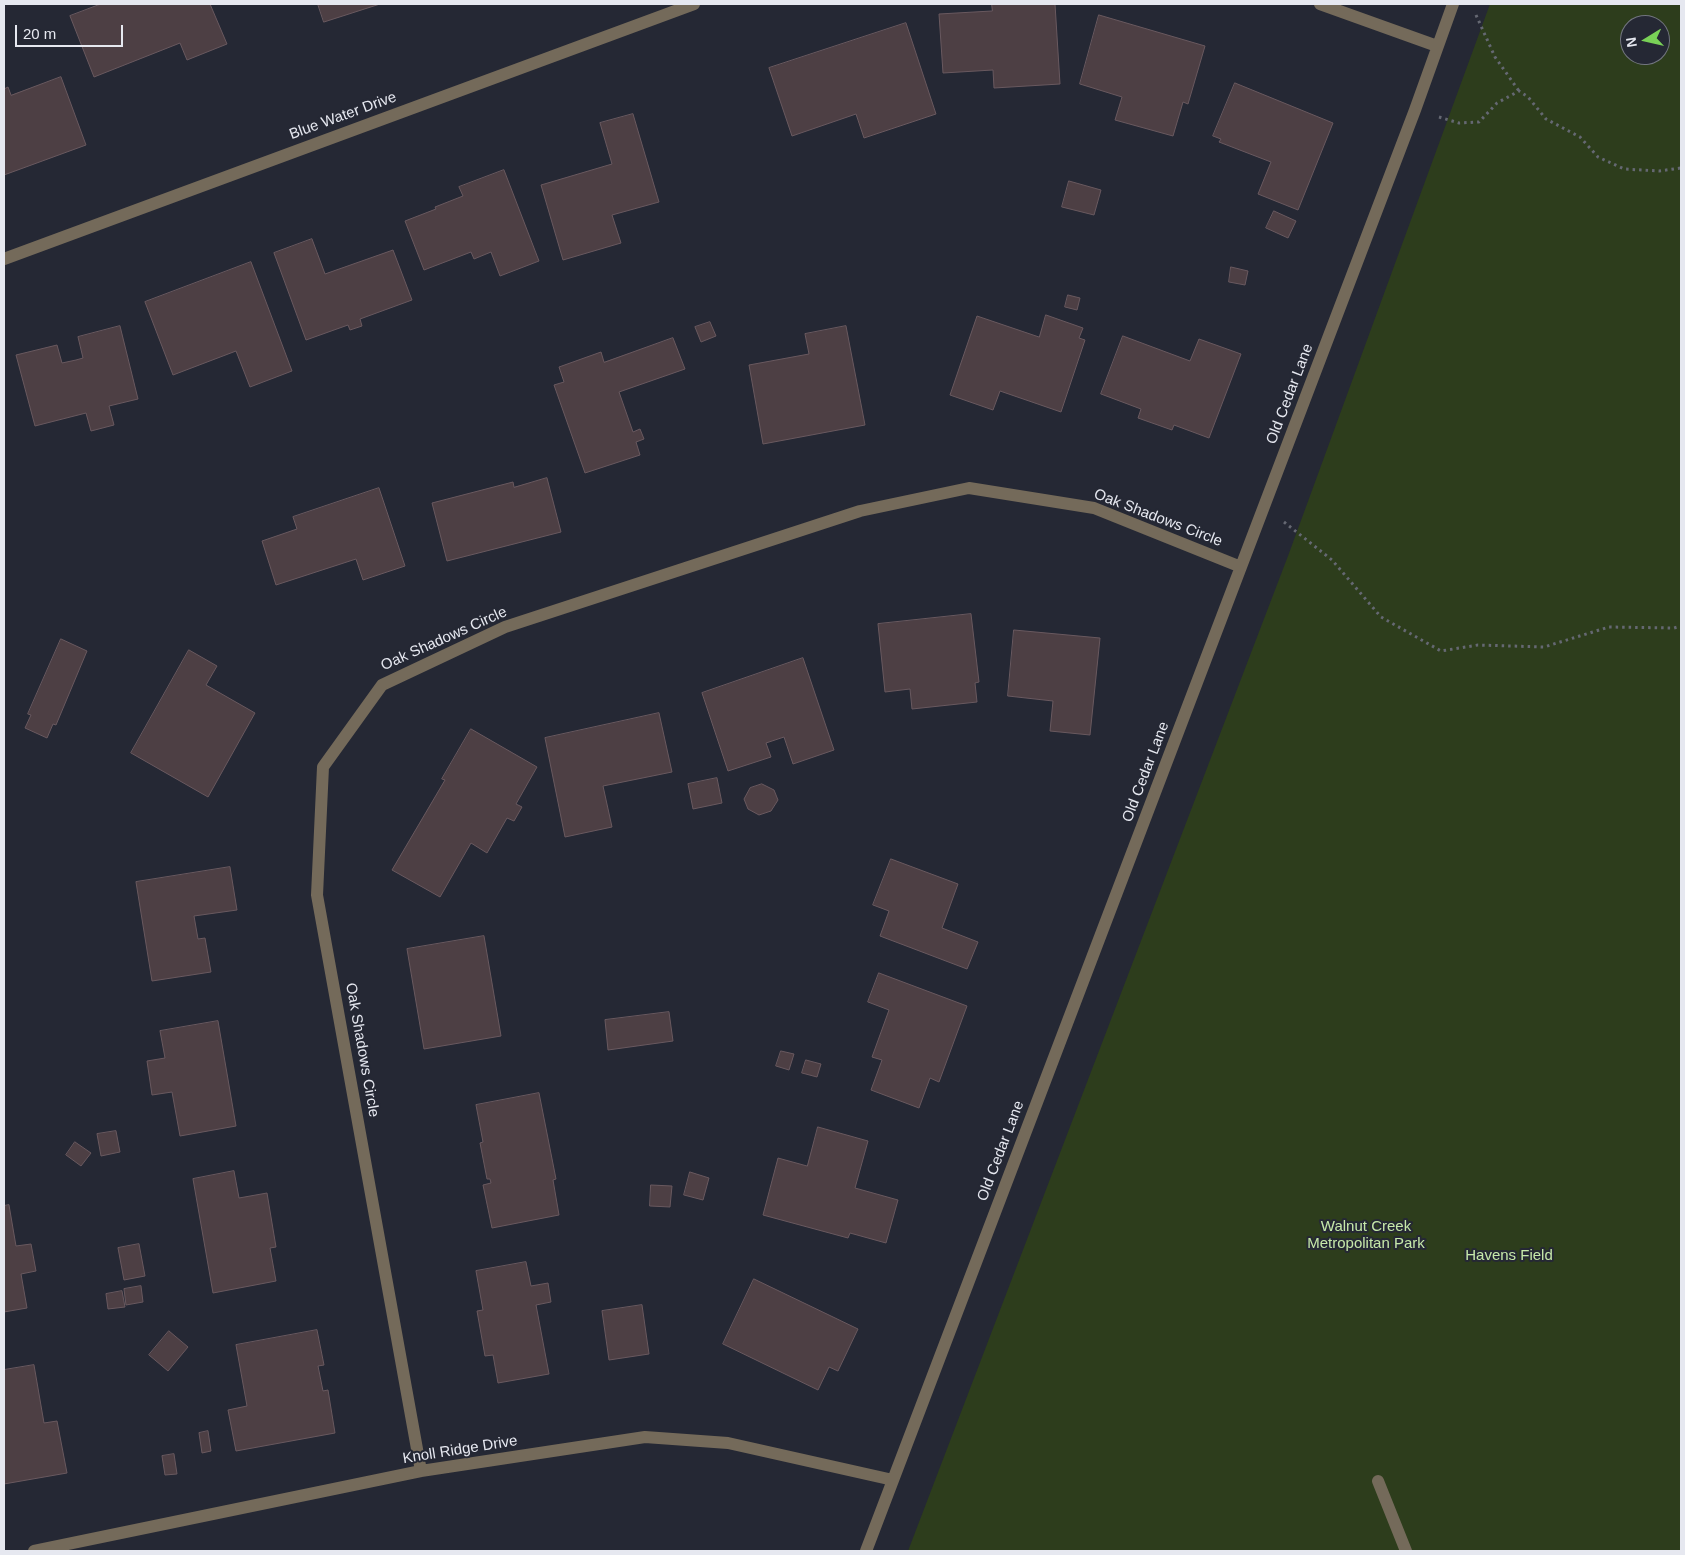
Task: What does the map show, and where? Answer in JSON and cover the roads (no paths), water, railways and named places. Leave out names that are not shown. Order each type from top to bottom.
[{"type":"street","name":"Blue Water Drive","points":[[4,259],[694,4]]},
{"type":"street","points":[[1320,4],[1437,46]]},
{"type":"street","name":"Old Cedar Lane","points":[[866,1551],[1265,506],[1415,110],[1452,4]]},
{"type":"street","name":"Oak Shadows Circle","points":[[421,1471],[317,895],[323,767],[382,685],[505,628],[860,511],[969,488],[1094,508],[1241,567]]},
{"type":"street","name":"Knoll Ridge Drive","points":[[34,1551],[421,1471],[645,1437],[728,1443],[893,1480]]},
{"type":"street","points":[[1378,1482],[1406,1551]]},
{"type":"park label","name":"Walnut Creek Metropolitan Park","points":[[1366,1236]]},
{"type":"park label","name":"Havens Field","points":[[1509,1256]]}]
